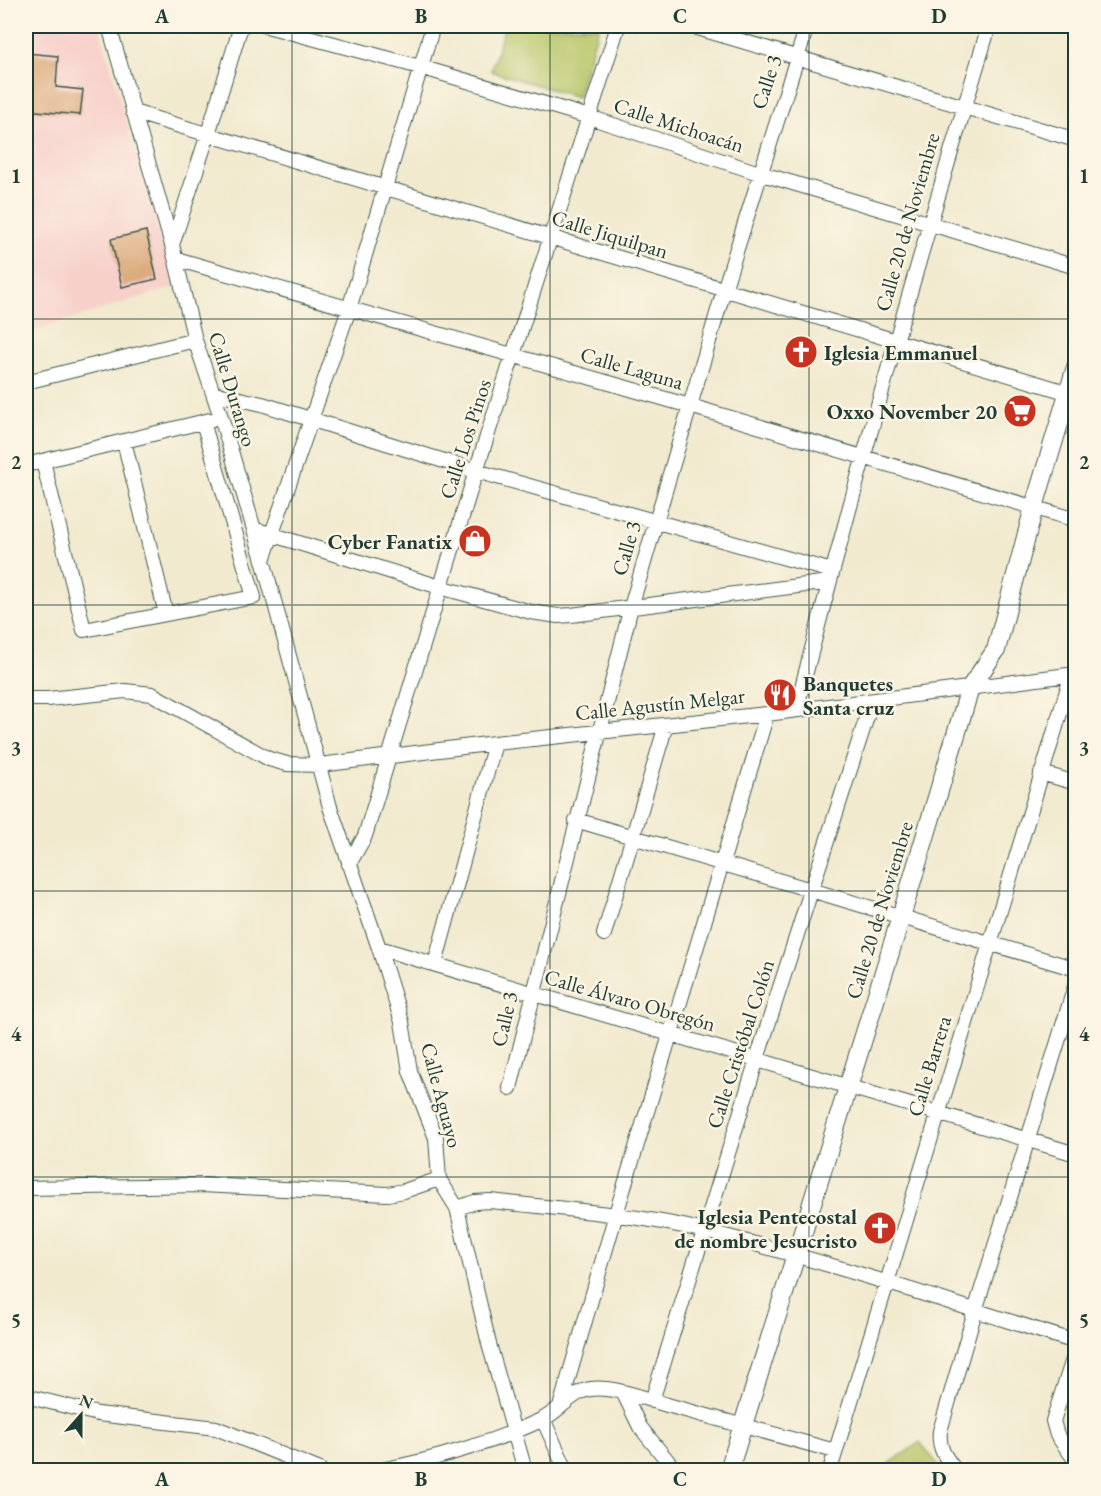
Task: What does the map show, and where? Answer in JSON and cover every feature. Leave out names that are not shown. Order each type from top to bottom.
[{"type":"street","name":"Calle Durango","points":[[109,26],[176,259],[195,340],[221,417],[254,529],[320,765]]},
{"type":"street","points":[[172,245],[241,26]]},
{"type":"street","name":"Calle Michoacán","points":[[267,26],[420,67],[589,117],[759,173],[1076,267]]},
{"type":"street","points":[[263,560],[349,309],[433,26]]},
{"type":"street","name":"Calle Los Pinos","points":[[349,864],[365,836],[476,471],[618,26]]},
{"type":"street","points":[[691,26],[1076,140]]},
{"type":"street","name":"Calle 3","points":[[510,1088],[532,993],[631,607],[723,290],[807,26]]},
{"type":"street","name":"Calle 20 de Noviembre","points":[[796,710],[863,456],[897,343],[929,223],[989,26]]},
{"type":"street","name":"Calle Jiquilpan","points":[[134,112],[1072,394]]},
{"type":"street","name":"Calle Laguna","points":[[176,259],[863,456],[1076,520]]},
{"type":"street","points":[[26,382],[195,340]]},
{"type":"street","name":"Calle 20 de Noviembre","points":[[729,1470],[970,688],[996,650],[1034,507],[1072,394],[1076,367]]},
{"type":"street","points":[[213,393],[262,404],[476,471],[656,522],[830,577]]},
{"type":"street","points":[[26,465],[221,417]]},
{"type":"street","points":[[44,460],[84,630],[254,597],[203,422]]},
{"type":"street","points":[[124,441],[166,614]]},
{"type":"street","points":[[254,529],[440,587],[546,615],[572,615],[830,577]]},
{"type":"street","name":"Calle Agustín Melgar","points":[[26,699],[125,691],[146,693],[165,700],[270,759],[287,764],[320,765],[495,743],[767,714],[1073,674]]},
{"type":"street","name":"Calle Barrera","points":[[830,1470],[937,1112],[1073,674]]},
{"type":"street","name":"Calle Cristóbal Colón","points":[[652,1401],[757,1059],[872,701]]},
{"type":"street","points":[[560,1407],[767,714]]},
{"type":"street","points":[[604,934],[666,725]]},
{"type":"street","points":[[435,964],[495,743]]},
{"type":"street","name":"Calle Aguayo","points":[[320,765],[330,807],[379,948],[404,1029],[408,1066],[436,1138],[439,1179],[457,1208],[489,1344],[525,1470]]},
{"type":"street","points":[[1041,773],[1076,783]]},
{"type":"street","points":[[576,820],[1076,969]]},
{"type":"street","name":"Calle Álvaro Obregón","points":[[379,948],[1076,1154]]},
{"type":"street","points":[[955,1470],[944,1456],[939,1444],[940,1431],[1076,983]]},
{"type":"street","points":[[26,1188],[201,1185],[388,1194],[439,1179]]},
{"type":"street","points":[[457,1208],[475,1202],[490,1201],[616,1214],[704,1231],[886,1283],[1076,1342]]},
{"type":"street","points":[[1076,1350],[1053,1421],[1057,1435],[1076,1461]]},
{"type":"street","points":[[380,1470],[423,1466],[514,1432],[543,1419],[581,1392],[591,1389],[652,1401],[835,1451]]},
{"type":"street","points":[[624,1394],[640,1427],[675,1470]]},
{"type":"street","points":[[26,1396],[98,1414],[216,1428],[320,1470]]},
{"type":"street","points":[[543,1419],[567,1470]]},
{"type":"shaded area","points":[[26,26],[99,26],[175,287],[26,333]]},
{"type":"green space","points":[[505,26],[599,26],[577,97],[491,71]]},
{"type":"green space","points":[[920,1442],[942,1470],[881,1470]]},
{"type":"building","points":[[26,53],[58,56],[56,87],[83,90],[80,115],[26,110]]},
{"type":"building","points":[[146,231],[157,279],[122,287],[111,239]]},
{"type":"place","name":"Iglesia Emmanuel","points":[[801,352]]},
{"type":"place","name":"Oxxo November 20","points":[[1020,411]]},
{"type":"place","name":"Cyber Fanatix","points":[[475,541]]},
{"type":"place","name":"Banquetes Santa cruz","points":[[780,695]]},
{"type":"place","name":"Iglesia Pentecostal de nombre Jesucristo","points":[[880,1228]]}]
